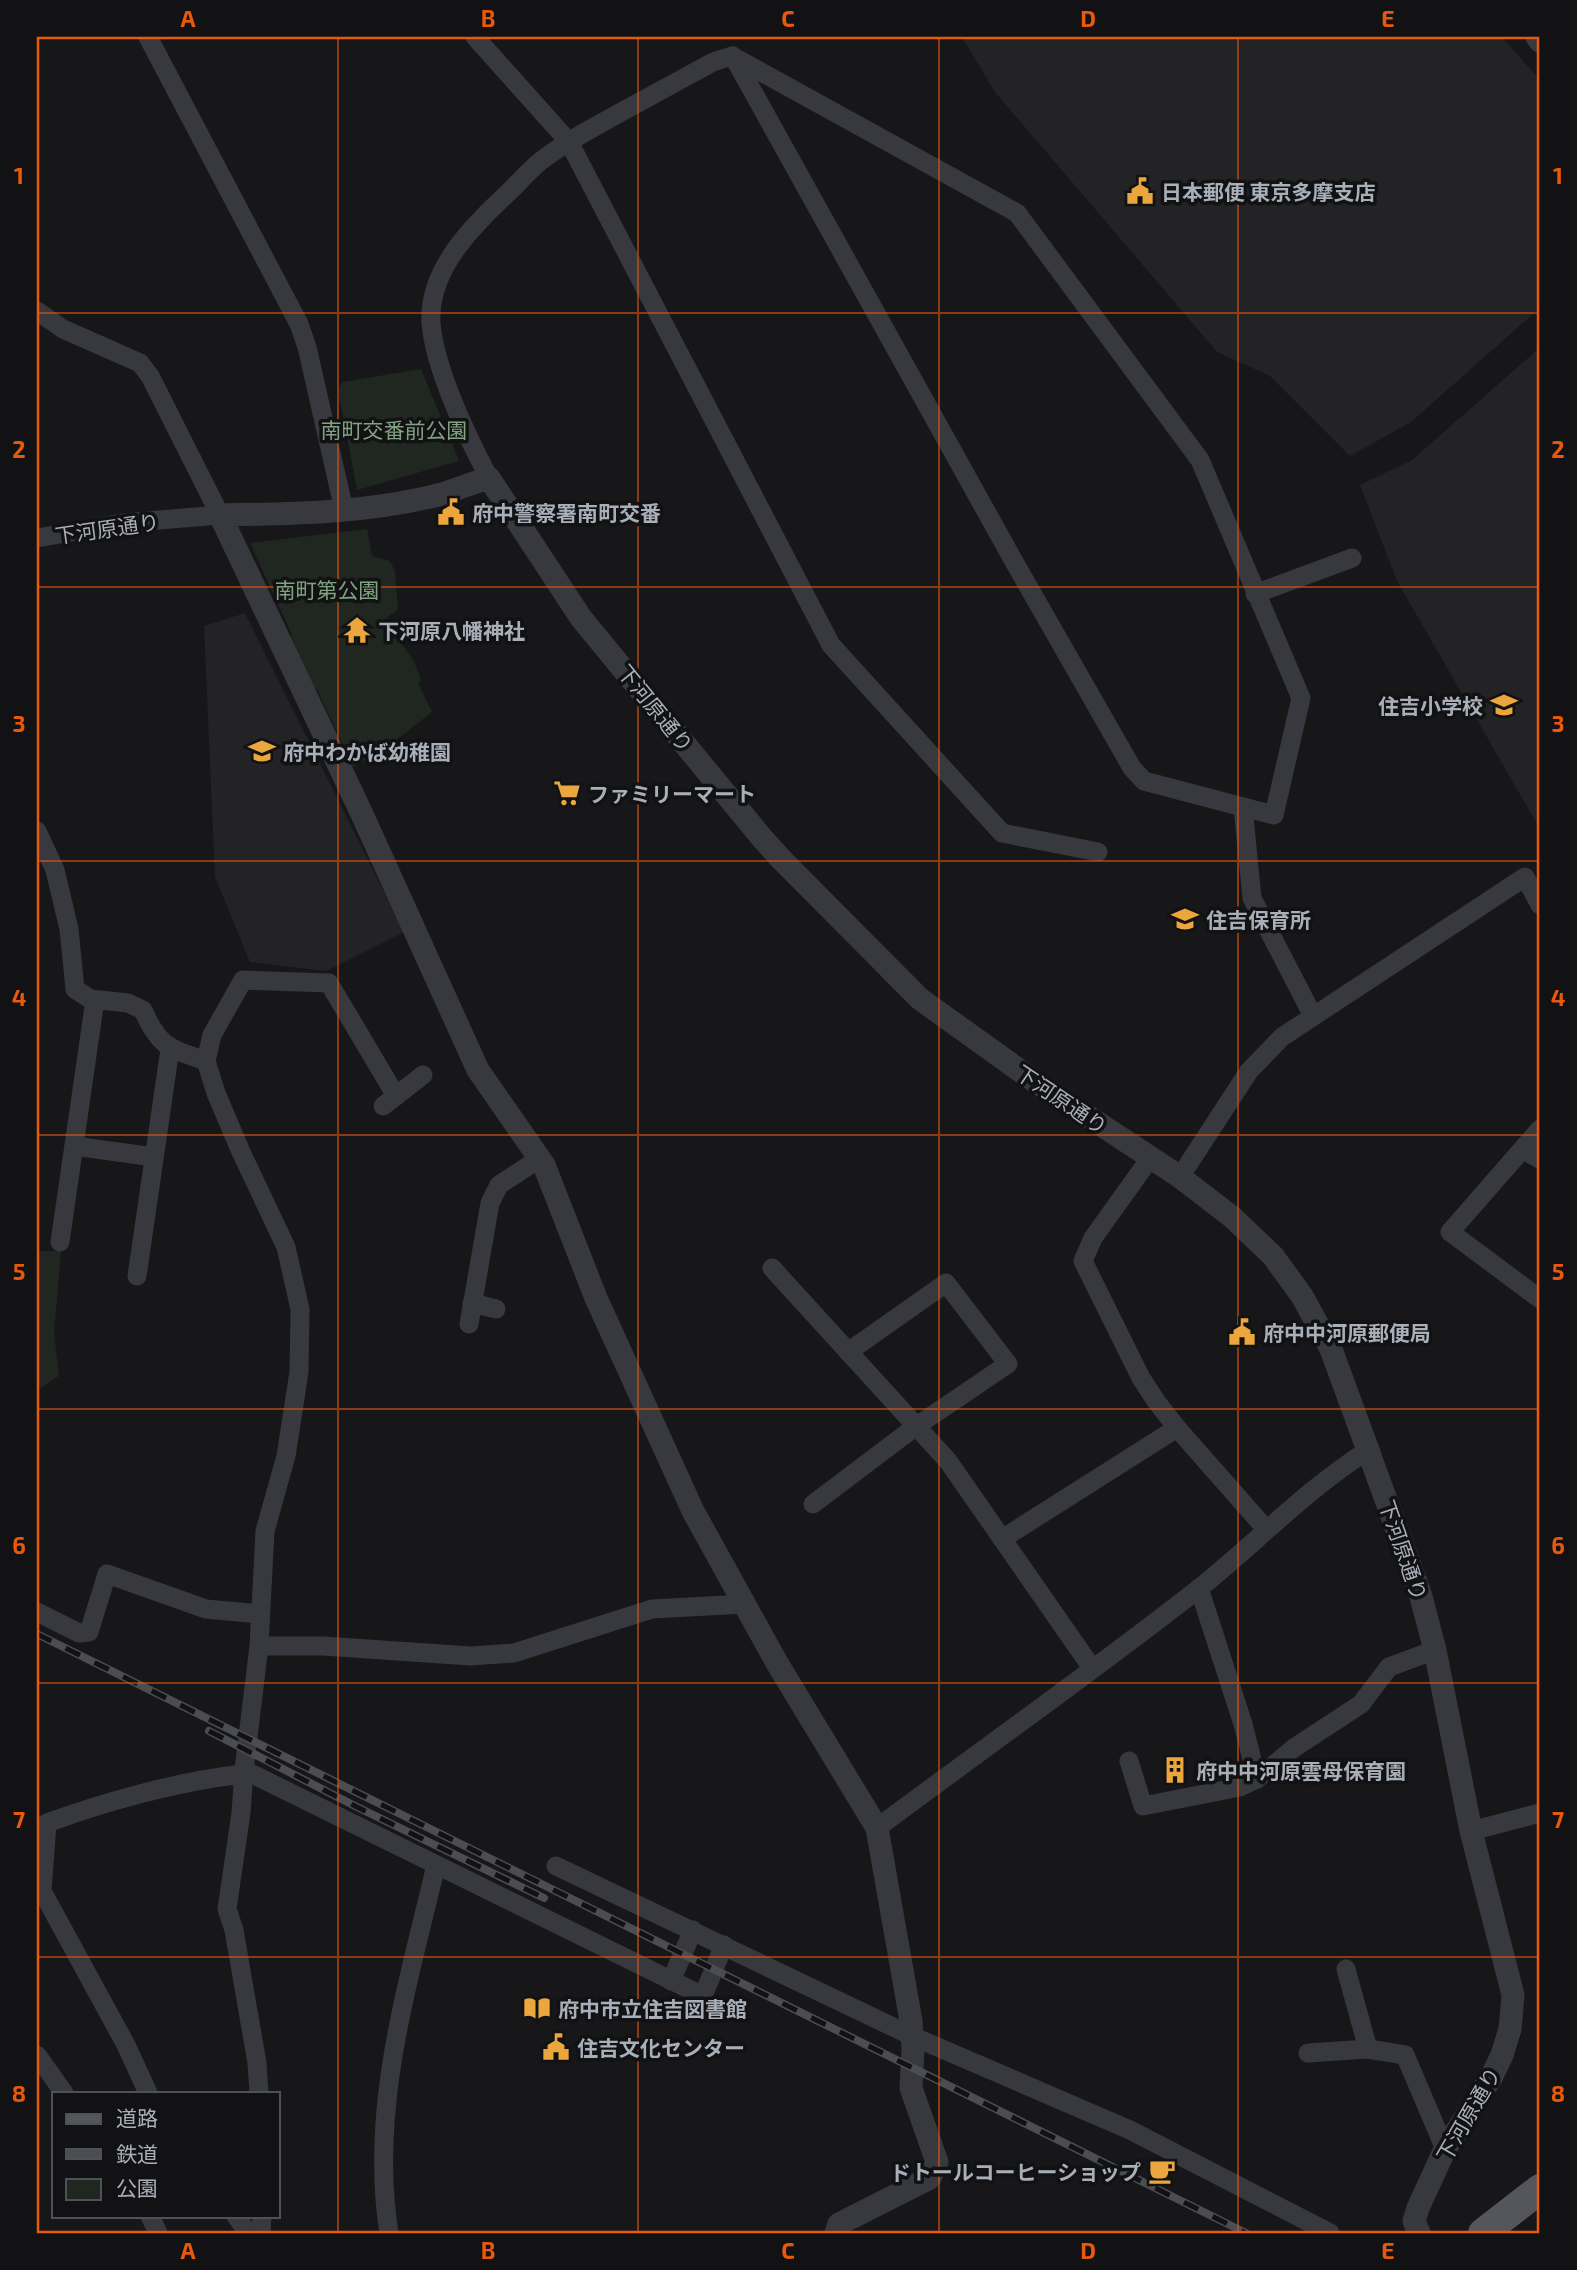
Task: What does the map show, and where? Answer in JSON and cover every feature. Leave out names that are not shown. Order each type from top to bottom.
[{"type":"main road","points":[[1483,2233],[1540,2189]]},
{"type":"street","points":[[148,37],[299,324],[307,347],[344,510]]},
{"type":"street","points":[[475,37],[569,142],[831,645],[1002,833],[1098,852]]},
{"type":"street","points":[[489,478],[457,411],[441,366],[432,324],[432,305],[445,266],[478,222],[545,157],[713,62],[732,55],[1017,213],[1200,460],[1301,698],[1275,815],[1144,781],[1132,768],[732,55]]},
{"type":"street","points":[[37,312],[63,329],[140,363],[150,376],[220,515],[361,812],[478,1070],[544,1165],[596,1298],[693,1511],[783,1675],[877,1828],[912,2036],[911,2088],[937,2162],[930,2178],[839,2224],[836,2233]]},
{"type":"street","name":"下河原通り","points":[[37,538],[122,523],[382,506],[441,494],[489,478],[581,618],[762,838],[920,999],[1033,1080],[1180,1177],[1232,1217],[1273,1256],[1302,1296],[1331,1349],[1370,1449],[1420,1593],[1435,1650],[1471,1831],[1513,1995],[1513,2012],[1502,2054],[1492,2076],[1445,2149],[1418,2208],[1414,2221],[1419,2233]]},
{"type":"street","points":[[1255,594],[1352,558]]},
{"type":"street","points":[[1243,807],[1252,898],[1314,1016]]},
{"type":"street","points":[[37,831],[55,870],[69,929],[75,989],[90,999],[128,1003],[143,1010],[152,1030],[170,1049],[206,1061]]},
{"type":"street","points":[[1180,1177],[1249,1071],[1282,1037],[1525,877],[1540,905]]},
{"type":"street","points":[[259,2092],[253,2036],[234,1930],[227,1909],[242,1813],[244,1772],[259,1646],[265,1531],[286,1456],[299,1373],[300,1309],[286,1247],[241,1152],[216,1093],[206,1061],[212,1035],[243,980],[329,983],[390,1101],[423,1075]]},
{"type":"street","points":[[60,1242],[95,1000]]},
{"type":"street","points":[[136,1276],[170,1049]]},
{"type":"street","points":[[1538,1293],[1450,1232],[1531,1155],[1540,1129]]},
{"type":"street","points":[[74,1146],[154,1157]]},
{"type":"street","points":[[1151,1157],[1093,1238],[1083,1261],[1141,1378],[1177,1428],[1266,1529]]},
{"type":"street","points":[[469,1324],[490,1203],[499,1185],[539,1159]]},
{"type":"street","points":[[772,1268],[948,1461],[1093,1668]]},
{"type":"street","points":[[813,1504],[915,1427],[1008,1364],[946,1283],[848,1352]]},
{"type":"street","points":[[472,1303],[496,1309]]},
{"type":"street","points":[[1002,1539],[1177,1428]]},
{"type":"street","points":[[877,1828],[1199,1588],[1266,1529],[1345,1465],[1370,1449]]},
{"type":"street","points":[[37,1612],[79,1633],[89,1632],[107,1574],[205,1609],[260,1614]]},
{"type":"street","points":[[1199,1588],[1257,1779]]},
{"type":"street","points":[[259,1646],[323,1646],[471,1656],[514,1653],[652,1609],[745,1604]]},
{"type":"street","points":[[1129,1761],[1143,1806],[1240,1787],[1257,1779],[1294,1748],[1361,1704],[1389,1667],[1435,1650]]},
{"type":"street","points":[[148,2092],[126,2045],[42,1891],[47,1823],[76,1812],[208,1778],[244,1772],[703,1996],[724,1945]]},
{"type":"street","points":[[1471,1831],[1540,1813]]},
{"type":"street","points":[[389,2233],[385,2212],[382,2146],[392,2050],[436,1865]]},
{"type":"street","points":[[556,1866],[912,2036],[1130,2130],[1331,2233]]},
{"type":"street","points":[[671,1981],[693,1930]]},
{"type":"street","points":[[1346,1969],[1368,2049]]},
{"type":"street","points":[[1308,2053],[1368,2049],[1405,2055],[1445,2149]]},
{"type":"street","points":[[38,2058],[63,2092]]},
{"type":"street","points":[[237,2218],[248,2233]]},
{"type":"shaded area","points":[[962,37],[1502,37],[1540,80],[1540,308],[1411,422],[1350,456],[1270,376],[1217,352],[995,92]]},
{"type":"shaded area","name":"住吉小学校","points":[[1537,350],[1540,354],[1540,829],[1397,581],[1360,485],[1412,460]]},
{"type":"shaded area","name":"府中わかば幼稚園","points":[[245,613],[404,932],[326,971],[250,962],[215,877],[204,626]]},
{"type":"green space","name":"南町交番前公園","points":[[421,369],[459,461],[357,490],[338,390],[342,382]]},
{"type":"green space","name":"南町第公園","points":[[367,529],[372,556],[390,561],[395,571],[398,610],[387,617],[396,636],[415,663],[421,681],[418,683],[432,712],[381,752],[353,767],[317,689],[306,688],[281,648],[292,635],[250,543]]},
{"type":"green space","points":[[37,1251],[61,1251],[54,1333],[59,1376],[37,1390]]},
{"type":"railway","points":[[37,1634],[1246,2233]]},
{"type":"railway","points":[[209,1731],[544,1898]]},
{"type":"place","name":"日本郵便 東京多摩支店","points":[[1140,191]]},
{"type":"place","name":"府中警察署南町交番","points":[[451,512]]},
{"type":"place","name":"下河原八幡神社","points":[[357,630]]},
{"type":"place","name":"住吉小学校","points":[[1504,705]]},
{"type":"place","name":"府中わかば幼稚園","points":[[262,751]]},
{"type":"place","name":"ファミリーマート","points":[[567,793]]},
{"type":"place","name":"住吉保育所","points":[[1185,919]]},
{"type":"place","name":"府中中河原郵便局","points":[[1242,1332]]},
{"type":"place","name":"府中中河原雲母保育園","points":[[1175,1770]]},
{"type":"place","name":"府中市立住吉図書館","points":[[537,2008]]},
{"type":"place","name":"住吉文化センター","points":[[556,2047]]},
{"type":"place","name":"ドトールコーヒーショップ","points":[[1162,2171]]}]
